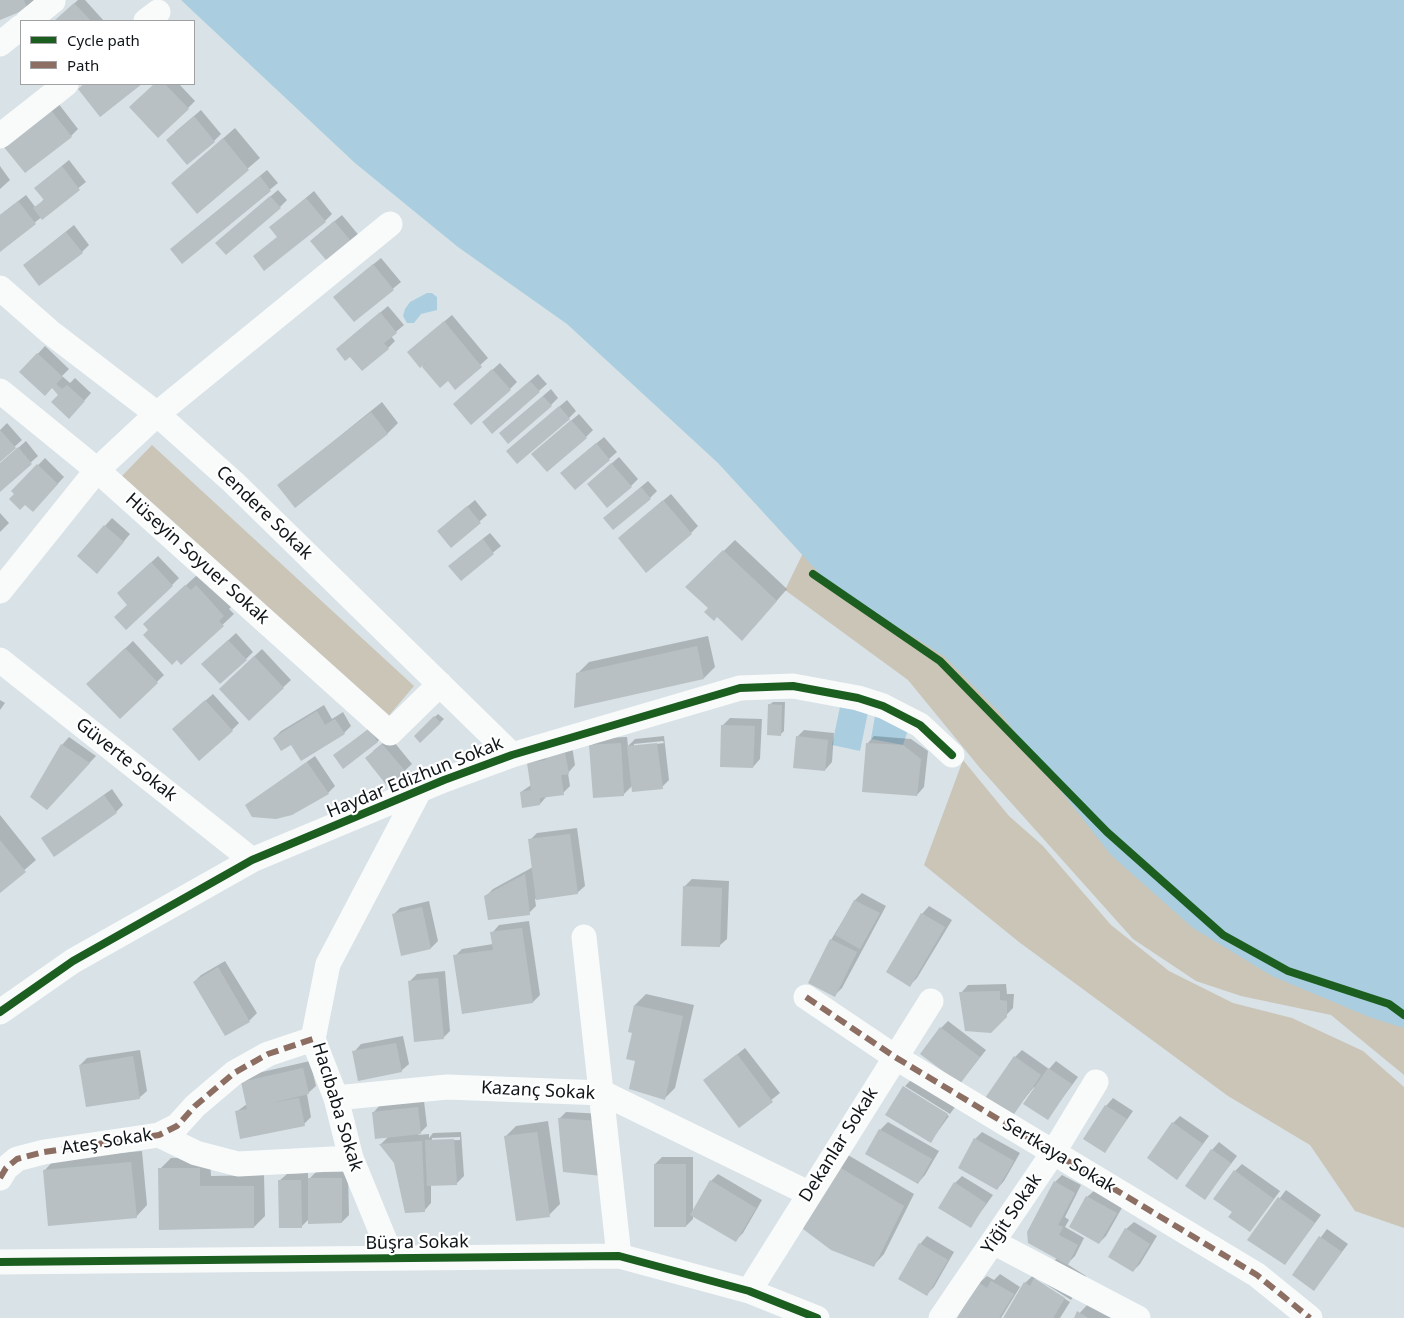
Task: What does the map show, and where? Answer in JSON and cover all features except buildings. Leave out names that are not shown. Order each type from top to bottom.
[{"type":"street","points":[[29,20],[53,1]]},
{"type":"street","points":[[0,44],[20,28]]},
{"type":"street","points":[[0,136],[65,85]]},
{"type":"street","points":[[0,590],[98,470],[157,414],[390,224]]},
{"type":"street","name":"Cendere Sokak","points":[[0,288],[50,332],[157,414],[233,482],[512,755]]},
{"type":"street","name":"Hüseyin Soyuer Sokak","points":[[0,391],[98,470],[390,733],[440,684]]},
{"type":"street","name":"Güverte Sokak","points":[[0,660],[252,860]]},
{"type":"street","name":"Haydar Edizhun Sokak","points":[[4,1001],[252,860],[418,793],[444,780],[512,755],[740,688],[793,686],[858,698],[883,706],[920,726],[952,755]]},
{"type":"street","name":"Hacıbaba Sokak","points":[[392,1258],[351,1158],[336,1098],[313,1039],[328,964],[418,793]]},
{"type":"street","points":[[584,936],[603,1093],[619,1256]]},
{"type":"street","name":"Sertkaya Sokak","points":[[806,997],[895,1057],[1257,1275],[1300,1315]]},
{"type":"street","name":"Dekanlar Sokak","points":[[749,1291],[808,1194],[931,1001]]},
{"type":"street","name":"Ateş Sokak","points":[[0,1178],[6,1168],[17,1159],[44,1152],[159,1135],[177,1126],[195,1106],[234,1073],[268,1054],[313,1039]]},
{"type":"street","name":"Yiğit Sokak","points":[[940,1318],[1053,1153],[1096,1082]]},
{"type":"street","name":"Kazanç Sokak","points":[[336,1098],[447,1087],[603,1093],[808,1194]]},
{"type":"street","points":[[159,1135],[196,1153],[238,1164],[351,1158]]},
{"type":"street","points":[[993,1242],[1138,1318]]},
{"type":"street","name":"Büşra Sokak","points":[[2,1259],[619,1256],[749,1291],[817,1318]]},
{"type":"shaded area","points":[[152,445],[414,686],[386,719],[122,476]]},
{"type":"shaded area","points":[[808,543],[1404,955],[1404,1075],[1331,1015],[1241,996],[1196,981],[1133,939],[980,768],[908,680],[785,590]]},
{"type":"shaded area","points":[[963,760],[1009,816],[1043,846],[1111,925],[1169,971],[1233,1003],[1292,1018],[1363,1051],[1404,1087],[1404,1228],[1355,1211],[1310,1145],[1228,1096],[1019,942],[924,865]]},
{"type":"water","points":[[181,0],[1404,0],[1404,1028],[1369,1017],[1272,976],[1193,928],[1111,855],[1001,714],[944,656],[829,584],[718,463],[567,324],[458,247],[355,163]]},
{"type":"water","points":[[427,293],[432,293],[437,297],[437,310],[421,314],[414,323],[407,323],[403,316],[405,309],[410,302]]},
{"type":"water","points":[[840,707],[868,712],[860,751],[832,745]]},
{"type":"water","points":[[875,716],[909,727],[903,745],[871,739]]},
{"type":"marked path","points":[[806,997],[895,1057],[1257,1275],[1310,1318]]},
{"type":"marked path","points":[[0,1178],[6,1168],[17,1159],[44,1152],[159,1135],[177,1126],[195,1106],[234,1073],[268,1054],[313,1039]]},
{"type":"cycle path","points":[[813,574],[940,661],[1107,832],[1223,935],[1288,971],[1389,1004],[1404,1015]]},
{"type":"cycle path","points":[[0,1012],[73,961],[252,860],[444,780],[512,755],[740,688],[793,686],[858,698],[883,706],[920,725],[952,755]]},
{"type":"cycle path","points":[[0,1262],[619,1256],[749,1291],[817,1318]]}]
